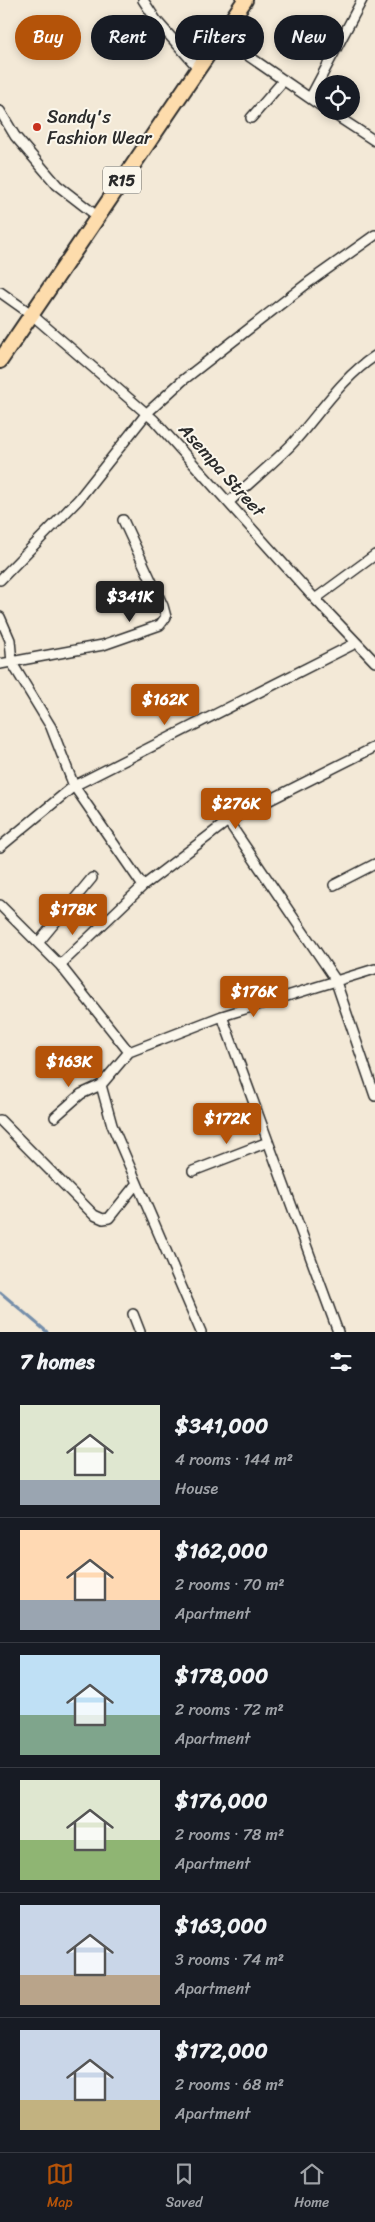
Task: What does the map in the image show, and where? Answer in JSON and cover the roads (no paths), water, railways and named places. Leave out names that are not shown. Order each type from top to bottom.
[{"type":"main road","name":"R15","points":[[235,15],[245,0]]},
{"type":"main road","name":"R15","points":[[0,361],[205,60]]},
{"type":"street","points":[[144,0],[156,20],[199,69]]},
{"type":"street","points":[[310,98],[362,0]]},
{"type":"street","points":[[254,60],[315,102]]},
{"type":"street","points":[[251,118],[284,80]]},
{"type":"street","points":[[0,111],[15,136],[56,185],[97,216]]},
{"type":"street","points":[[343,120],[375,141]]},
{"type":"street","points":[[0,580],[78,500],[147,413],[182,381],[309,282],[375,236]]},
{"type":"street","name":"Asempa Street","points":[[0,292],[32,314],[147,413],[315,599],[375,662]]},
{"type":"street","points":[[228,502],[290,445],[340,388],[364,363],[375,356]]},
{"type":"street","points":[[0,664],[103,645],[160,625],[166,616],[163,606],[123,520]]},
{"type":"street","points":[[315,599],[375,555]]},
{"type":"street","points":[[0,617],[10,640],[12,663],[51,727],[74,786],[143,886]]},
{"type":"street","points":[[0,848],[74,786],[356,643]]},
{"type":"street","points":[[60,965],[143,886],[228,821],[374,750]]},
{"type":"street","points":[[228,821],[335,979],[375,1096]]},
{"type":"street","points":[[334,885],[375,864]]},
{"type":"street","points":[[38,943],[92,878]]},
{"type":"street","points":[[0,905],[60,965],[129,1052]]},
{"type":"street","points":[[55,1117],[81,1094],[101,1085],[129,1052],[222,1016],[335,979],[375,969]]},
{"type":"street","points":[[222,1016],[338,1332]]},
{"type":"street","points":[[101,1085],[112,1125],[201,1332]]},
{"type":"street","points":[[0,1120],[94,1215],[103,1220],[109,1218],[137,1183]]},
{"type":"street","points":[[193,1171],[268,1142]]},
{"type":"street","points":[[133,1314],[140,1332]]},
{"type":"waterway","points":[[0,1292],[47,1332]]},
{"type":"place","name":"Sandy's Fashion Wear","points":[[37,127]]}]
